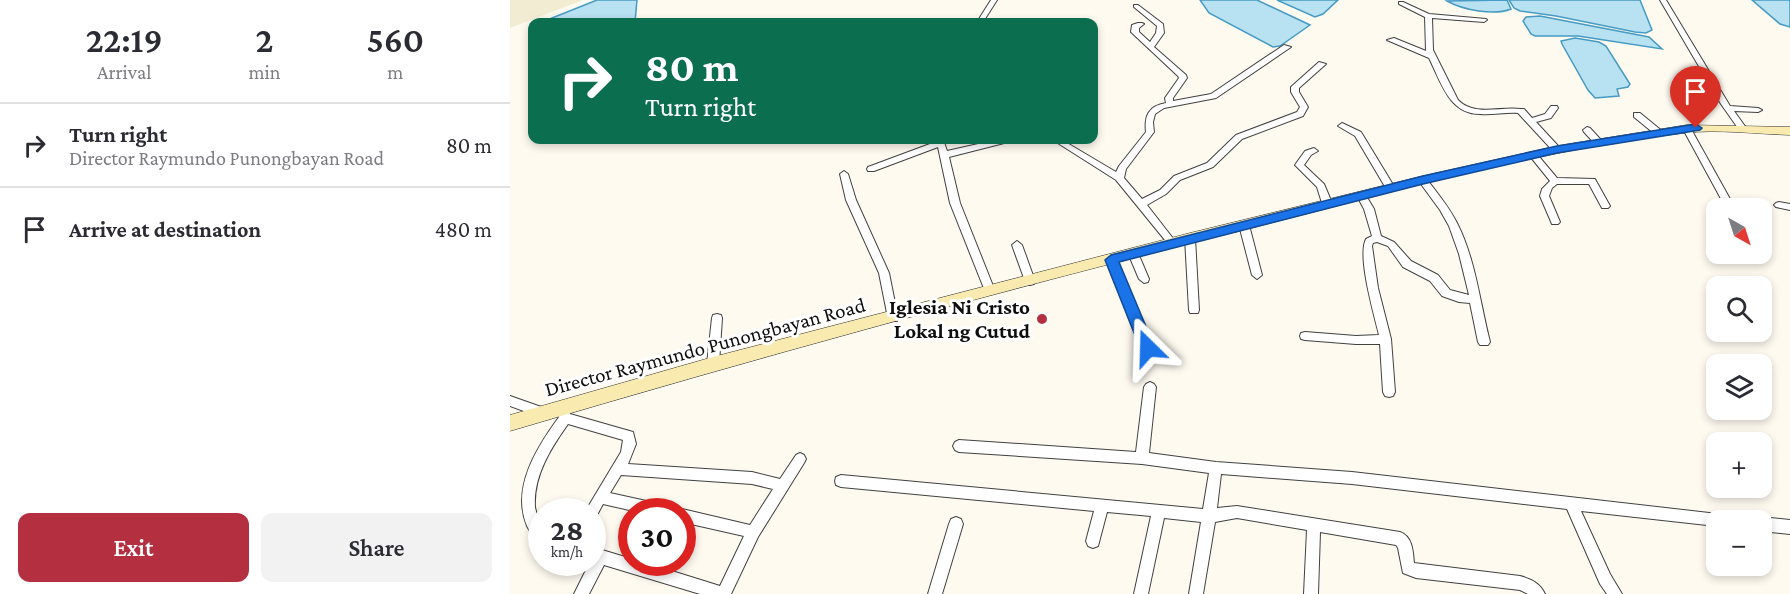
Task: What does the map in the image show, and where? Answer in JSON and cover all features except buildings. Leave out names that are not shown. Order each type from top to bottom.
[{"type":"street","points":[[983,18],[994,0]]},
{"type":"street","points":[[1663,0],[1743,129]]},
{"type":"street","points":[[1401,3],[1428,15],[1484,20]]},
{"type":"street","points":[[1136,6],[1161,26],[1160,33],[1150,48]]},
{"type":"street","points":[[1428,15],[1427,30],[1431,56],[1460,108],[1469,112],[1519,110],[1557,150]]},
{"type":"street","points":[[1140,24],[1136,27],[1135,32],[1182,75],[1183,78],[1169,98],[1170,104]]},
{"type":"street","points":[[1392,40],[1431,56]]},
{"type":"street","points":[[1119,178],[1122,168],[1150,132],[1151,113],[1161,106],[1213,96],[1287,47]]},
{"type":"street","points":[[1141,204],[1163,192],[1177,178],[1210,165],[1239,137],[1300,114],[1304,107],[1294,87],[1322,64]]},
{"type":"street","points":[[1531,121],[1548,116],[1554,108]]},
{"type":"street","points":[[1728,108],[1758,110]]},
{"type":"street","points":[[1637,115],[1659,133]]},
{"type":"street","points":[[1342,126],[1358,134],[1390,188]]},
{"type":"street","points":[[1687,129],[1725,198]]},
{"type":"street","name":"Director Raymundo Punongbayan Road","points":[[510,423],[543,413],[563,413],[713,364],[1190,238],[1423,180],[1557,150],[1687,129],[1790,131]]},
{"type":"street","points":[[1587,130],[1599,143]]},
{"type":"street","points":[[871,169],[941,144],[955,203],[990,291]]},
{"type":"street","points":[[944,155],[989,144]]},
{"type":"street","points":[[1064,144],[1119,178],[1172,243]]},
{"type":"street","points":[[1314,151],[1308,153],[1299,165],[1321,186],[1327,203]]},
{"type":"street","points":[[1533,155],[1555,181]]},
{"type":"street","points":[[844,174],[851,200],[884,273],[893,318]]},
{"type":"street","points":[[1423,180],[1446,210],[1455,228],[1476,300],[1484,342]]},
{"type":"street","points":[[1555,222],[1545,201],[1544,192],[1555,181],[1586,180],[1592,182],[1605,206]]},
{"type":"street","points":[[1362,196],[1369,209],[1377,238]]},
{"type":"street","points":[[1779,205],[1790,207]]},
{"type":"street","points":[[1244,225],[1257,275]]},
{"type":"street","points":[[1190,238],[1194,309]]},
{"type":"street","points":[[1377,238],[1391,244],[1407,264],[1434,278],[1446,293],[1459,298],[1476,300]]},
{"type":"street","points":[[1377,238],[1367,246],[1373,288],[1385,339],[1389,393]]},
{"type":"street","points":[[1017,245],[1030,281]]},
{"type":"street","points":[[1133,253],[1144,279]]},
{"type":"street","points":[[1111,260],[1148,348]]},
{"type":"street","points":[[713,364],[717,318]]},
{"type":"street","points":[[1305,336],[1356,340],[1385,339]]},
{"type":"street","points":[[1142,458],[1150,387]]},
{"type":"street","points":[[510,401],[543,413]]},
{"type":"street","points":[[528,526],[523,520],[520,487],[529,467],[563,413],[628,436],[630,444],[618,469],[600,497],[618,501]]},
{"type":"street","points":[[959,446],[1142,458],[1216,468],[1352,478],[1706,519]]},
{"type":"street","points":[[606,558],[723,594],[753,532],[800,459]]},
{"type":"street","points":[[1196,594],[1216,468]]},
{"type":"street","points":[[618,469],[752,478],[784,486]]},
{"type":"street","points":[[841,481],[1209,516],[1237,512],[1314,524],[1400,539],[1405,546],[1408,568],[1416,571],[1520,583],[1530,586],[1538,594]]},
{"type":"street","points":[[1093,541],[1102,505]]},
{"type":"street","points":[[1572,505],[1614,594]]},
{"type":"street","points":[[1141,594],[1159,512]]},
{"type":"street","points":[[696,518],[753,532]]},
{"type":"street","points":[[934,594],[956,524]]},
{"type":"street","points":[[1311,594],[1314,524]]},
{"type":"street","points":[[1772,525],[1790,527]]},
{"type":"street","points":[[581,594],[588,576]]},
{"type":"shaded area","points":[[510,0],[583,0],[536,18],[528,18],[528,21],[510,28]]},
{"type":"water","points":[[597,0],[637,0],[635,18],[552,18]]},
{"type":"water","points":[[1200,0],[1257,0],[1310,25],[1280,46],[1273,47],[1209,13]]},
{"type":"water","points":[[1277,0],[1338,0],[1323,14],[1315,17]]},
{"type":"water","points":[[1507,0],[1511,9],[1496,12],[1470,9],[1447,1]]},
{"type":"water","points":[[1509,0],[1640,0],[1652,30],[1646,33],[1635,32],[1520,11],[1514,8]]},
{"type":"water","points":[[1752,0],[1790,0],[1790,27],[1780,24]]},
{"type":"water","points":[[1540,16],[1649,37],[1662,49],[1578,36],[1535,36],[1531,34],[1523,21],[1526,17]]},
{"type":"water","points":[[1575,38],[1599,42],[1606,46],[1630,84],[1628,87],[1617,89],[1619,96],[1595,98],[1588,90],[1561,41]]},
{"type":"place","name":"Iglesia Ni Cristo Lokal ng Cutud","points":[[1042,319]]},
{"type":"route","points":[[1148,348],[1111,260],[1423,180],[1557,150],[1696,128]]}]
